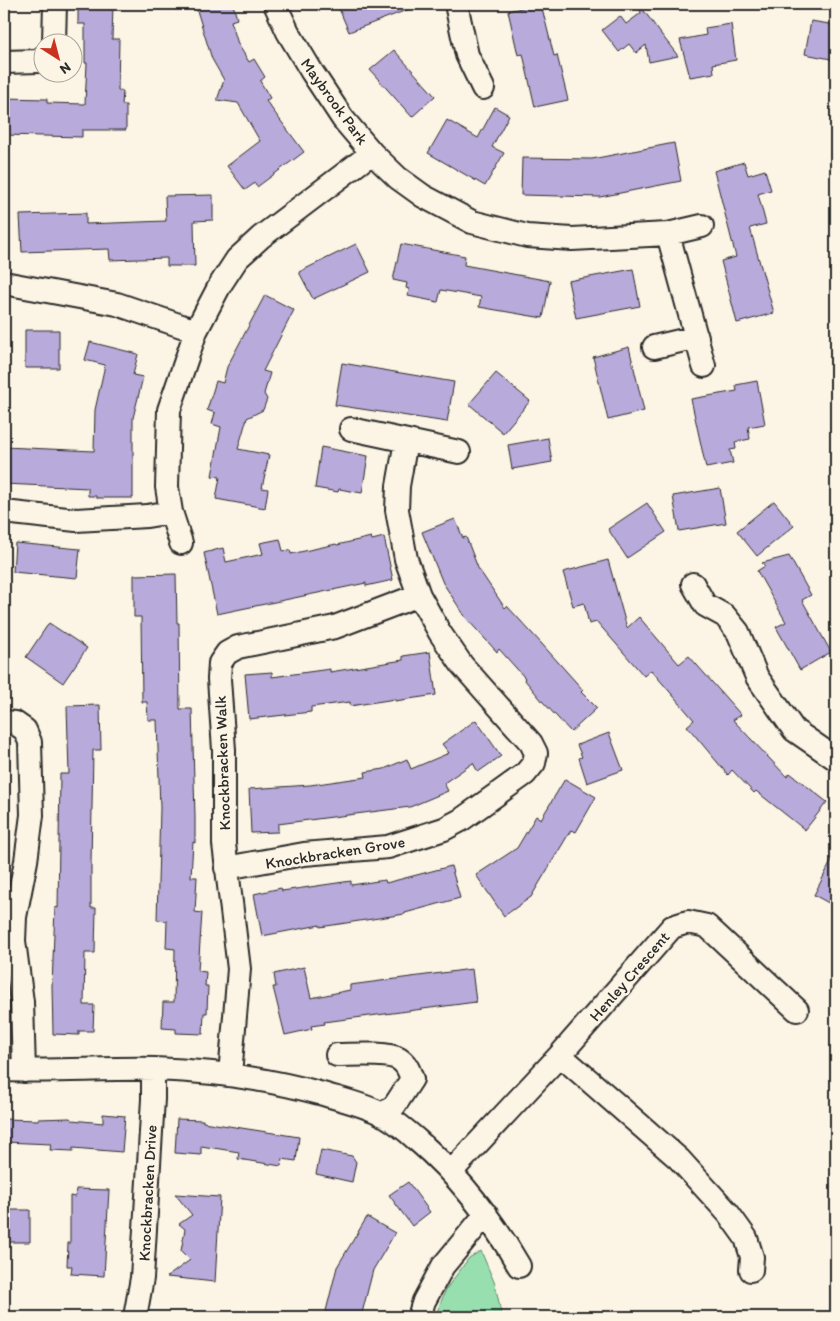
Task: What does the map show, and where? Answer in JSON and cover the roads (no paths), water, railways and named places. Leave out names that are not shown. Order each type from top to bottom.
[{"type":"street","points":[[54,32],[55,4]]},
{"type":"street","name":"Maybrook Park","points":[[275,4],[288,32],[312,72],[343,119],[372,153],[398,178],[423,196],[472,222],[527,236],[572,239],[668,234],[702,226]]},
{"type":"street","points":[[456,4],[467,55],[483,88]]},
{"type":"street","points":[[4,62],[32,61]]},
{"type":"street","points":[[181,543],[170,512],[167,487],[169,410],[196,331],[220,284],[237,259],[261,237],[372,153]]},
{"type":"street","points":[[668,234],[704,366]]},
{"type":"street","points":[[4,283],[117,304],[196,331]]},
{"type":"street","points":[[654,347],[697,337]]},
{"type":"street","points":[[351,429],[459,452]]},
{"type":"street","name":"Knockbracken Grove","points":[[226,868],[304,854],[388,847],[417,839],[444,829],[461,820],[525,774],[534,763],[536,753],[530,743],[462,666],[440,633],[419,595],[406,559],[397,510],[398,486],[406,441]]},
{"type":"street","points":[[4,512],[76,520],[147,516],[170,512]]},
{"type":"street","points":[[693,584],[705,605],[725,616],[738,632],[757,677],[794,730],[836,759]]},
{"type":"street","name":"Knockbracken Walk","points":[[230,1075],[239,969],[226,868],[223,820],[224,750],[219,679],[220,663],[227,653],[238,646],[335,628],[419,595]]},
{"type":"street","points":[[4,722],[15,723],[25,730],[30,742],[32,815],[26,861],[15,917],[22,1002],[14,1071],[153,1069],[230,1075],[293,1086],[344,1100],[383,1115],[400,1126],[438,1158],[451,1172],[503,1237],[519,1266]]},
{"type":"street","name":"Henley Crescent","points":[[451,1172],[560,1055],[672,927],[688,922],[707,926],[797,1010]]},
{"type":"street","points":[[337,1055],[380,1055],[399,1059],[408,1068],[412,1078],[395,1105],[383,1115]]},
{"type":"street","points":[[560,1055],[679,1159],[728,1213],[746,1238],[752,1257],[751,1270]]},
{"type":"street","name":"Knockbracken Drive","points":[[135,1317],[142,1278],[153,1100],[153,1069]]},
{"type":"street","points":[[419,1317],[424,1301],[443,1266],[486,1214]]}]
